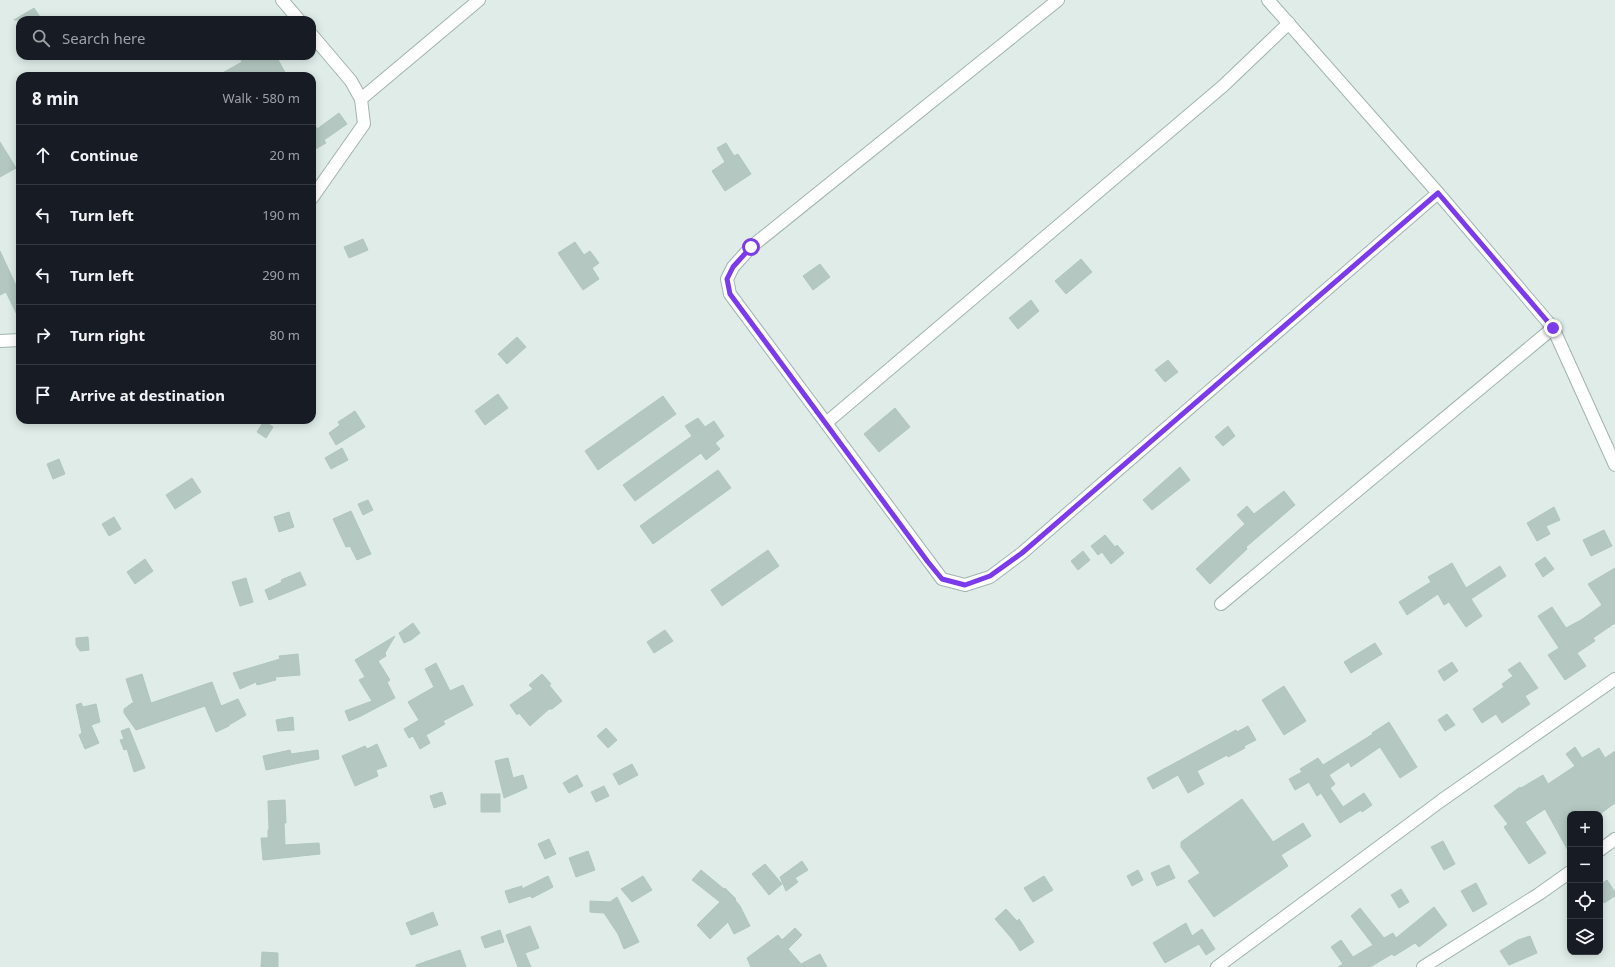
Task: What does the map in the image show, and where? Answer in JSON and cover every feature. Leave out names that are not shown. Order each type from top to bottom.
[{"type":"street","points":[[282,0],[296,16]]},
{"type":"street","points":[[361,99],[479,0]]},
{"type":"street","points":[[1058,0],[751,247],[733,267],[727,279],[730,294],[942,579],[965,585],[990,576],[1028,548],[1438,193]]},
{"type":"street","points":[[1268,0],[1438,193],[1553,328],[1615,465]]},
{"type":"street","points":[[826,423],[1224,86],[1289,23]]},
{"type":"street","points":[[316,40],[351,81],[361,99],[364,124],[316,192]]},
{"type":"street","points":[[1221,604],[1553,328]]},
{"type":"street","points":[[0,341],[16,340]]},
{"type":"street","points":[[1217,967],[1442,800],[1615,679]]},
{"type":"street","points":[[1603,848],[1615,839]]},
{"type":"street","points":[[1423,967],[1539,894],[1567,874]]},
{"type":"building","points":[[34,8],[39,16],[21,16]]},
{"type":"building","points":[[241,60],[278,60],[285,72],[224,72],[242,62]]},
{"type":"building","points":[[339,113],[347,124],[324,140],[326,143],[316,149],[316,127],[317,129]]},
{"type":"building","points":[[0,142],[16,168],[0,177]]},
{"type":"building","points":[[726,143],[734,156],[738,154],[751,174],[725,191],[712,171],[725,162],[717,148]]},
{"type":"building","points":[[363,239],[368,250],[349,258],[344,247]]},
{"type":"building","points":[[575,242],[584,255],[590,251],[599,263],[592,268],[599,279],[583,290],[558,253]]},
{"type":"building","points":[[0,251],[16,285],[16,313],[6,292],[0,295]]},
{"type":"building","points":[[1081,259],[1092,272],[1066,294],[1055,281]]},
{"type":"building","points":[[820,264],[830,277],[813,290],[803,276]]},
{"type":"building","points":[[1031,300],[1039,311],[1018,329],[1009,318]]},
{"type":"building","points":[[517,337],[526,347],[507,364],[498,354]]},
{"type":"building","points":[[1168,360],[1178,372],[1165,382],[1155,370]]},
{"type":"building","points":[[498,394],[508,408],[485,425],[475,411]]},
{"type":"building","points":[[663,396],[676,414],[598,470],[585,451]]},
{"type":"building","points":[[895,408],[910,427],[879,452],[864,434]]},
{"type":"building","points":[[355,411],[365,427],[336,445],[329,433],[340,425],[338,422]]},
{"type":"building","points":[[698,418],[705,427],[714,421],[724,436],[715,443],[720,449],[706,460],[701,453],[635,501],[623,485],[692,436],[685,426]]},
{"type":"building","points":[[262,424],[268,424],[273,427],[266,438],[257,432]]},
{"type":"building","points":[[1228,426],[1235,436],[1223,446],[1215,437]]},
{"type":"building","points":[[342,448],[348,460],[331,469],[325,458]]},
{"type":"building","points":[[59,459],[65,474],[53,479],[47,464]]},
{"type":"building","points":[[1180,467],[1190,480],[1152,510],[1143,500]]},
{"type":"building","points":[[718,470],[731,488],[653,544],[640,526]]},
{"type":"building","points":[[192,478],[201,492],[175,509],[166,495]]},
{"type":"building","points":[[1284,491],[1295,505],[1246,547],[1247,549],[1210,584],[1196,569],[1245,524],[1237,515],[1247,506],[1254,514]]},
{"type":"building","points":[[368,500],[373,510],[363,515],[358,504]]},
{"type":"building","points":[[1554,507],[1560,520],[1546,526],[1550,534],[1537,541],[1527,523]]},
{"type":"building","points":[[351,511],[371,554],[357,560],[350,546],[346,547],[333,519]]},
{"type":"building","points":[[289,512],[294,527],[279,532],[274,517]]},
{"type":"building","points":[[114,517],[121,529],[109,536],[102,524]]},
{"type":"building","points":[[1604,530],[1612,546],[1591,556],[1583,540]]},
{"type":"building","points":[[1105,535],[1115,547],[1117,545],[1124,553],[1111,564],[1102,552],[1098,555],[1091,546]]},
{"type":"building","points":[[768,550],[779,566],[722,606],[711,590]]},
{"type":"building","points":[[1083,551],[1090,560],[1078,570],[1071,561]]},
{"type":"building","points":[[1545,557],[1554,569],[1543,577],[1535,564]]},
{"type":"building","points":[[145,559],[153,571],[135,584],[127,572]]},
{"type":"building","points":[[1452,563],[1466,588],[1500,566],[1506,576],[1471,599],[1482,616],[1466,627],[1449,602],[1444,605],[1438,594],[1407,615],[1399,602],[1431,582],[1428,577]]},
{"type":"building","points":[[1615,568],[1615,623],[1593,638],[1595,641],[1577,653],[1586,666],[1565,680],[1548,655],[1559,648],[1538,616],[1552,607],[1566,628],[1581,620],[1602,605],[1588,584]]},
{"type":"building","points":[[300,572],[306,585],[269,600],[265,590],[282,582],[281,580]]},
{"type":"building","points":[[246,578],[253,602],[240,606],[232,582]]},
{"type":"building","points":[[413,623],[420,633],[404,643],[399,633]]},
{"type":"building","points":[[665,630],[673,641],[654,653],[647,642]]},
{"type":"building","points":[[395,636],[385,653],[386,656],[378,661],[390,680],[387,682],[395,698],[349,721],[345,711],[372,701],[359,680],[365,677],[355,660]]},
{"type":"building","points":[[88,637],[89,650],[80,651],[76,645],[76,638]]},
{"type":"building","points":[[1375,643],[1382,654],[1351,673],[1344,662]]},
{"type":"building","points":[[298,654],[300,675],[275,677],[276,680],[257,685],[256,682],[240,689],[233,673],[280,659],[279,656]]},
{"type":"building","points":[[1452,662],[1458,671],[1444,681],[1438,671]]},
{"type":"building","points":[[1520,662],[1538,688],[1525,696],[1530,704],[1502,723],[1496,714],[1482,723],[1473,709],[1504,687],[1502,684],[1513,676],[1508,670]]},
{"type":"building","points":[[436,663],[450,691],[463,685],[473,705],[443,721],[445,724],[426,735],[430,743],[420,749],[413,736],[409,738],[404,729],[419,720],[408,702],[434,687],[425,669]]},
{"type":"building","points":[[142,674],[151,703],[212,682],[221,706],[238,699],[246,715],[216,732],[205,706],[136,730],[124,713],[124,709],[135,701],[133,701],[126,679]]},
{"type":"building","points":[[542,674],[551,684],[549,685],[562,701],[552,709],[549,709],[530,726],[519,713],[517,715],[510,705],[533,689],[529,685]]},
{"type":"building","points":[[1284,686],[1306,721],[1284,735],[1262,700]]},
{"type":"building","points":[[81,703],[83,707],[96,704],[100,722],[91,725],[99,743],[85,749],[79,735],[82,733],[76,705]]},
{"type":"building","points":[[1447,714],[1455,725],[1445,731],[1438,720]]},
{"type":"building","points":[[293,717],[294,730],[278,731],[276,720]]},
{"type":"building","points":[[1389,722],[1417,767],[1400,778],[1380,747],[1351,767],[1349,762],[1329,775],[1335,784],[1330,788],[1343,807],[1364,793],[1372,805],[1340,823],[1321,793],[1317,796],[1309,782],[1295,790],[1289,779],[1302,772],[1300,769],[1318,758],[1323,765],[1373,734],[1372,733]]},
{"type":"building","points":[[1248,726],[1256,740],[1228,757],[1227,755],[1197,771],[1204,784],[1188,793],[1178,775],[1153,789],[1147,778],[1236,730],[1237,732]]},
{"type":"building","points":[[129,728],[145,768],[134,772],[127,749],[124,750],[120,740],[124,739],[121,731]]},
{"type":"building","points":[[606,728],[617,740],[608,748],[597,736]]},
{"type":"building","points":[[377,744],[387,766],[376,770],[378,776],[355,786],[342,756],[365,746],[367,749]]},
{"type":"building","points":[[1575,747],[1582,758],[1599,748],[1605,758],[1615,751],[1615,803],[1603,812],[1567,811],[1567,849],[1545,809],[1525,822],[1546,853],[1529,864],[1504,827],[1508,824],[1494,806],[1520,787],[1521,788],[1543,775],[1548,784],[1575,766],[1566,754]]},
{"type":"building","points":[[290,750],[291,754],[318,750],[319,759],[266,770],[263,756]]},
{"type":"building","points":[[508,758],[513,778],[523,775],[527,788],[504,798],[495,761]]},
{"type":"building","points":[[632,764],[638,775],[619,785],[613,774]]},
{"type":"building","points":[[577,775],[583,786],[569,793],[563,783]]},
{"type":"building","points":[[604,786],[609,796],[596,802],[591,792]]},
{"type":"building","points":[[442,792],[446,804],[434,808],[430,796]]},
{"type":"building","points":[[481,794],[500,794],[500,812],[481,812]]},
{"type":"building","points":[[1242,799],[1273,842],[1303,823],[1311,836],[1281,855],[1288,866],[1214,917],[1188,881],[1200,873],[1181,847],[1181,842]]},
{"type":"building","points":[[285,800],[285,845],[319,843],[320,854],[263,860],[261,838],[268,838],[268,801]]},
{"type":"building","points":[[549,839],[556,854],[545,859],[538,844]]},
{"type":"building","points":[[1443,841],[1455,864],[1444,870],[1431,847]]},
{"type":"building","points":[[588,851],[595,870],[576,877],[569,858]]},
{"type":"building","points":[[802,861],[808,870],[795,878],[798,882],[786,891],[780,877]]},
{"type":"building","points":[[765,864],[782,884],[769,895],[752,874]]},
{"type":"building","points":[[1169,865],[1175,878],[1157,886],[1151,873]]},
{"type":"building","points":[[701,870],[724,889],[725,888],[736,899],[735,900],[740,906],[750,926],[734,934],[728,922],[710,939],[697,925],[720,902],[692,880]]},
{"type":"building","points":[[1138,870],[1143,880],[1132,886],[1127,876]]},
{"type":"building","points":[[548,876],[553,887],[532,898],[530,896],[509,903],[505,891],[522,886],[522,889]]},
{"type":"building","points":[[643,876],[652,890],[632,902],[621,889]]},
{"type":"building","points":[[1044,876],[1053,890],[1033,902],[1024,888]]},
{"type":"building","points":[[1607,880],[1615,892],[1615,896],[1604,903],[1603,902],[1603,883]]},
{"type":"building","points":[[1476,883],[1487,904],[1473,912],[1461,891]]},
{"type":"building","points":[[1401,889],[1409,902],[1399,908],[1391,895]]},
{"type":"building","points":[[617,897],[639,942],[624,949],[618,934],[604,913],[590,912],[590,901],[610,902]]},
{"type":"building","points":[[1434,907],[1447,925],[1419,947],[1415,943],[1394,956],[1392,954],[1370,967],[1338,967],[1343,964],[1331,947],[1341,940],[1353,957],[1373,945],[1351,916],[1360,908],[1384,938],[1393,933],[1396,938]]},
{"type":"building","points":[[1006,909],[1017,921],[1019,919],[1034,942],[1020,951],[1013,940],[995,919]]},
{"type":"building","points":[[433,912],[438,925],[411,935],[406,923]]},
{"type":"building","points":[[1186,923],[1192,936],[1202,929],[1215,949],[1206,955],[1199,944],[1165,963],[1153,943]]},
{"type":"building","points":[[530,926],[539,948],[525,953],[531,967],[518,967],[506,935]]},
{"type":"building","points":[[795,928],[802,935],[788,949],[801,964],[820,954],[827,967],[751,967],[747,958],[778,935],[782,940]]},
{"type":"building","points":[[500,930],[504,942],[485,948],[481,937]]},
{"type":"building","points":[[1530,936],[1537,953],[1509,965],[1500,951],[1518,940]]},
{"type":"building","points":[[460,950],[466,967],[416,967],[416,965]]},
{"type":"building","points":[[262,952],[278,953],[278,967],[261,967]]},
{"type":"route","points":[[751,247],[733,267],[727,279],[730,294],[928,562],[942,579],[965,585],[990,576],[1022,553],[1438,193],[1553,328]]}]
